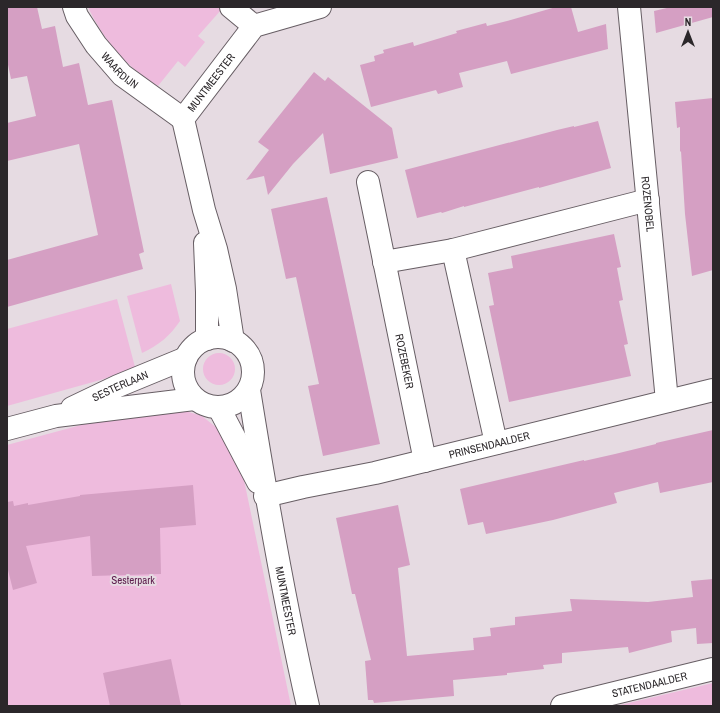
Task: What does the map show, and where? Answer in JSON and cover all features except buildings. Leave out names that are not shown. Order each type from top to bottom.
[{"type":"street","name":"WAARDIJN","points":[[74,7],[77,16],[96,45],[122,75],[183,119]]},
{"type":"street","points":[[230,7],[254,26],[320,7]]},
{"type":"street","name":"ROZENOBEL","points":[[629,7],[667,401]]},
{"type":"street","name":"MUNTMEESTER","points":[[233,341],[225,289],[216,249],[204,210],[183,119],[254,26]]},
{"type":"street","name":"ROZEBEKER","points":[[368,182],[425,461]]},
{"type":"street","points":[[384,262],[453,250],[648,200]]},
{"type":"street","name":"MUNTMEESTER","points":[[204,210],[207,339]]},
{"type":"street","points":[[453,250],[496,443]]},
{"type":"street","points":[[220,337],[233,341],[242,347],[249,357],[253,368],[253,379],[249,390],[236,403],[219,408],[206,406],[194,399],[183,380],[186,358],[191,349],[198,343],[207,339],[220,337]]},
{"type":"street","name":"SESTERLAAN","points":[[56,416],[118,386],[186,358]]},
{"type":"street","name":"MUNTMEESTER","points":[[249,390],[265,496],[291,630],[308,706]]},
{"type":"street","name":"PRINSENDAALDER","points":[[265,496],[303,487],[375,474],[713,390]]},
{"type":"street","name":"SESTERLAAN","points":[[7,429],[56,416],[194,399]]},
{"type":"street","name":"MUNTMEESTER","points":[[219,408],[265,496]]},
{"type":"street","name":"STATENDAALDER","points":[[562,706],[713,669]]},
{"type":"green space","points":[[88,7],[218,7],[221,10],[198,36],[205,42],[185,67],[178,61],[158,86],[136,71],[117,52],[108,41]]},
{"type":"green space","points":[[171,284],[180,321],[164,340],[142,353],[127,296]]},
{"type":"green space","points":[[117,299],[135,367],[104,379],[7,406],[7,329]]},
{"type":"green space","points":[[216,353],[222,353],[231,357],[235,369],[231,381],[222,385],[216,385],[207,381],[203,372],[203,366],[207,357]]},
{"type":"green space","name":"Sesterpark","points":[[182,410],[202,416],[217,428],[244,480],[291,706],[7,706],[7,445],[107,418]]},
{"type":"green space","points":[[713,683],[713,706],[616,706]]}]
